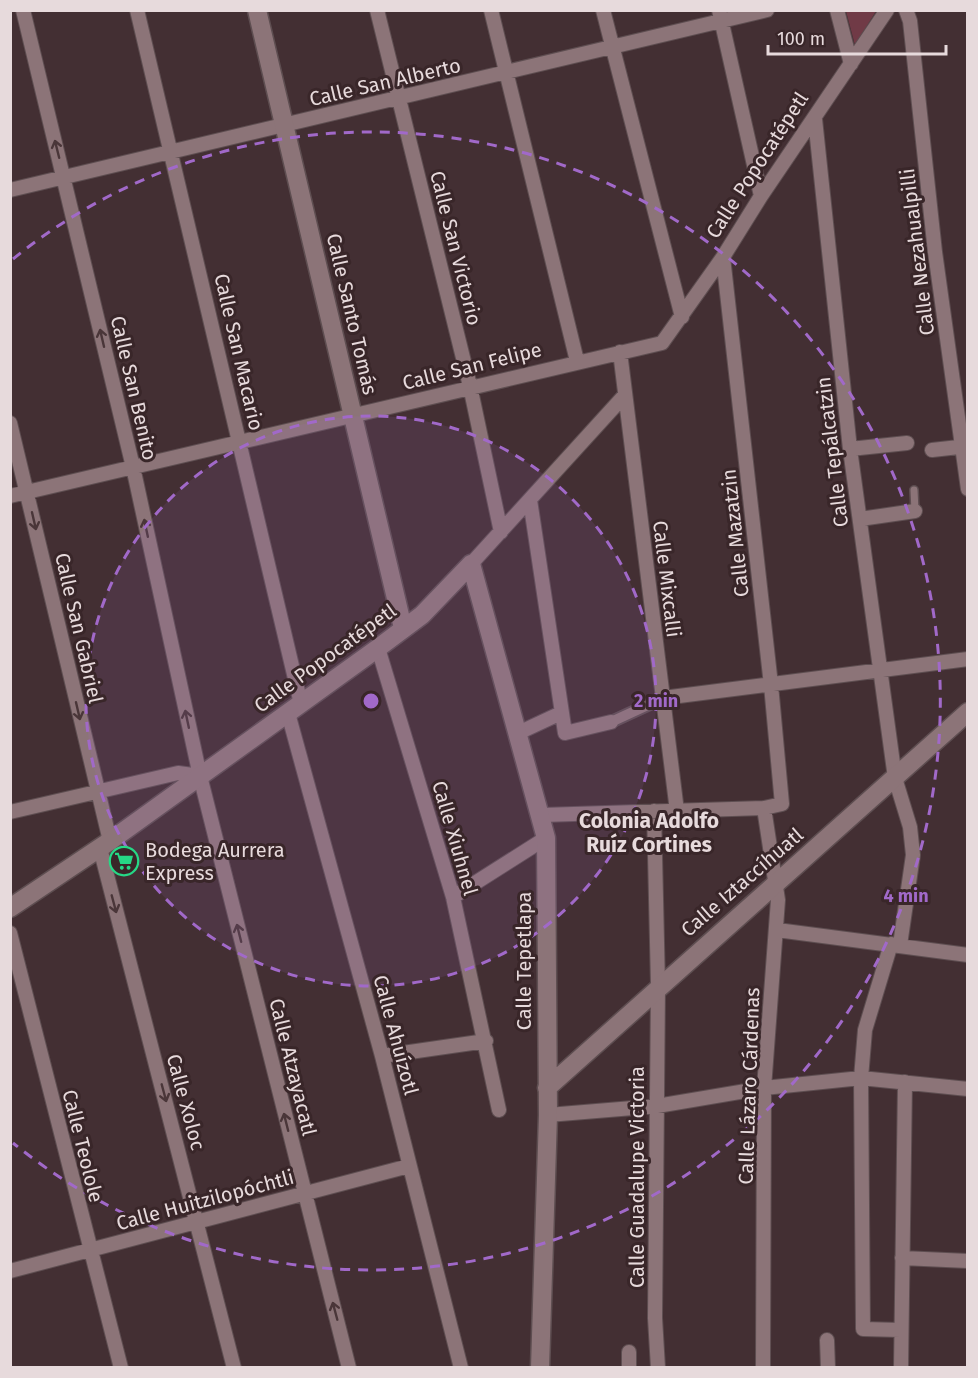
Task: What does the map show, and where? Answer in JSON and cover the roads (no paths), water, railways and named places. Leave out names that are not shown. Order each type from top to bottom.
[{"type":"street","name":"Calle San Benito","points":[[23,10],[133,467],[200,776]]},
{"type":"street","name":"Calle San Macario","points":[[137,10],[241,442],[295,709]]},
{"type":"street","name":"Calle Santo Tomás","points":[[257,10],[403,628]]},
{"type":"street","name":"Calle San Victorio","points":[[377,10],[470,386],[501,532]]},
{"type":"street","points":[[491,10],[577,361]]},
{"type":"street","points":[[603,10],[682,317]]},
{"type":"street","name":"Calle San Alberto","points":[[10,190],[507,74],[612,48],[721,16],[767,10]]},
{"type":"street","points":[[837,10],[851,64]]},
{"type":"street","name":"Calle Popocatépetl","points":[[662,343],[723,257],[761,196],[887,10]]},
{"type":"street","name":"Calle Nezahualpilli","points":[[906,10],[910,21],[935,252],[964,446],[968,489]]},
{"type":"street","points":[[721,16],[761,196]]},
{"type":"street","name":"Calle Tepálcatzin","points":[[814,119],[850,449],[895,778],[910,827],[913,855],[896,945],[865,1030],[861,1078],[862,1329],[900,1329]]},
{"type":"street","name":"Calle Mazatzin","points":[[723,257],[771,685],[782,804],[764,808]]},
{"type":"street","name":"Calle San Felipe","points":[[10,496],[470,386],[662,343]]},
{"type":"street","name":"Calle Mixcalli","points":[[620,352],[677,811]]},
{"type":"street","name":"Calle Popocatépetl","points":[[10,908],[105,844],[295,709],[422,615],[624,396]]},
{"type":"street","name":"Calle San Gabriel","points":[[10,423],[98,794],[105,844]]},
{"type":"street","points":[[850,449],[907,443]]},
{"type":"street","points":[[933,450],[964,446]]},
{"type":"street","points":[[530,500],[565,734],[611,722],[663,698],[968,659]]},
{"type":"street","points":[[860,519],[915,511]]},
{"type":"street","name":"Calle Tepetlapa","points":[[471,564],[516,734],[542,814],[546,838],[548,1114],[540,1368]]},
{"type":"street","name":"Calle Xiuhnel","points":[[378,648],[453,897],[486,1041],[499,1110]]},
{"type":"street","name":"Calle Ahuízotl","points":[[295,709],[461,1368]]},
{"type":"street","name":"Calle Iztaccíhuatl","points":[[547,1088],[658,986],[968,712]]},
{"type":"street","points":[[516,734],[561,714]]},
{"type":"street","points":[[10,812],[98,794],[178,773],[200,776]]},
{"type":"street","name":"Calle Atzayacatl","points":[[200,776],[349,1368]]},
{"type":"street","points":[[542,814],[764,808]]},
{"type":"street","name":"Calle Lázaro Cárdenas","points":[[763,1368],[765,1088],[777,930],[777,900],[764,808]]},
{"type":"street","points":[[654,812],[658,986]]},
{"type":"street","points":[[453,897],[546,838]]},
{"type":"street","name":"Calle Xoloc","points":[[105,844],[234,1368]]},
{"type":"street","points":[[777,930],[968,956]]},
{"type":"street","name":"Calle Teolole","points":[[10,933],[89,1250],[121,1368]]},
{"type":"street","name":"Calle Guadalupe Victoria","points":[[658,986],[655,1318],[658,1368]]},
{"type":"street","points":[[382,1056],[486,1041]]},
{"type":"street","points":[[548,1114],[657,1107],[765,1088],[861,1078],[968,1089]]},
{"type":"street","points":[[901,1368],[905,1082]]},
{"type":"street","name":"Calle Huitzilopóchtli","points":[[10,1271],[409,1166]]},
{"type":"street","points":[[902,1258],[968,1261]]},
{"type":"street","points":[[827,1341],[828,1368]]},
{"type":"street","points":[[629,1352],[629,1368]]},
{"type":"lane","points":[[914,490],[915,511]]},
{"type":"place","name":"Bodega Aurrera Express","points":[[124,861]]},
{"type":"district","name":"Colonia Adolfo Ruíz Cortines","points":[[649,833]]}]
